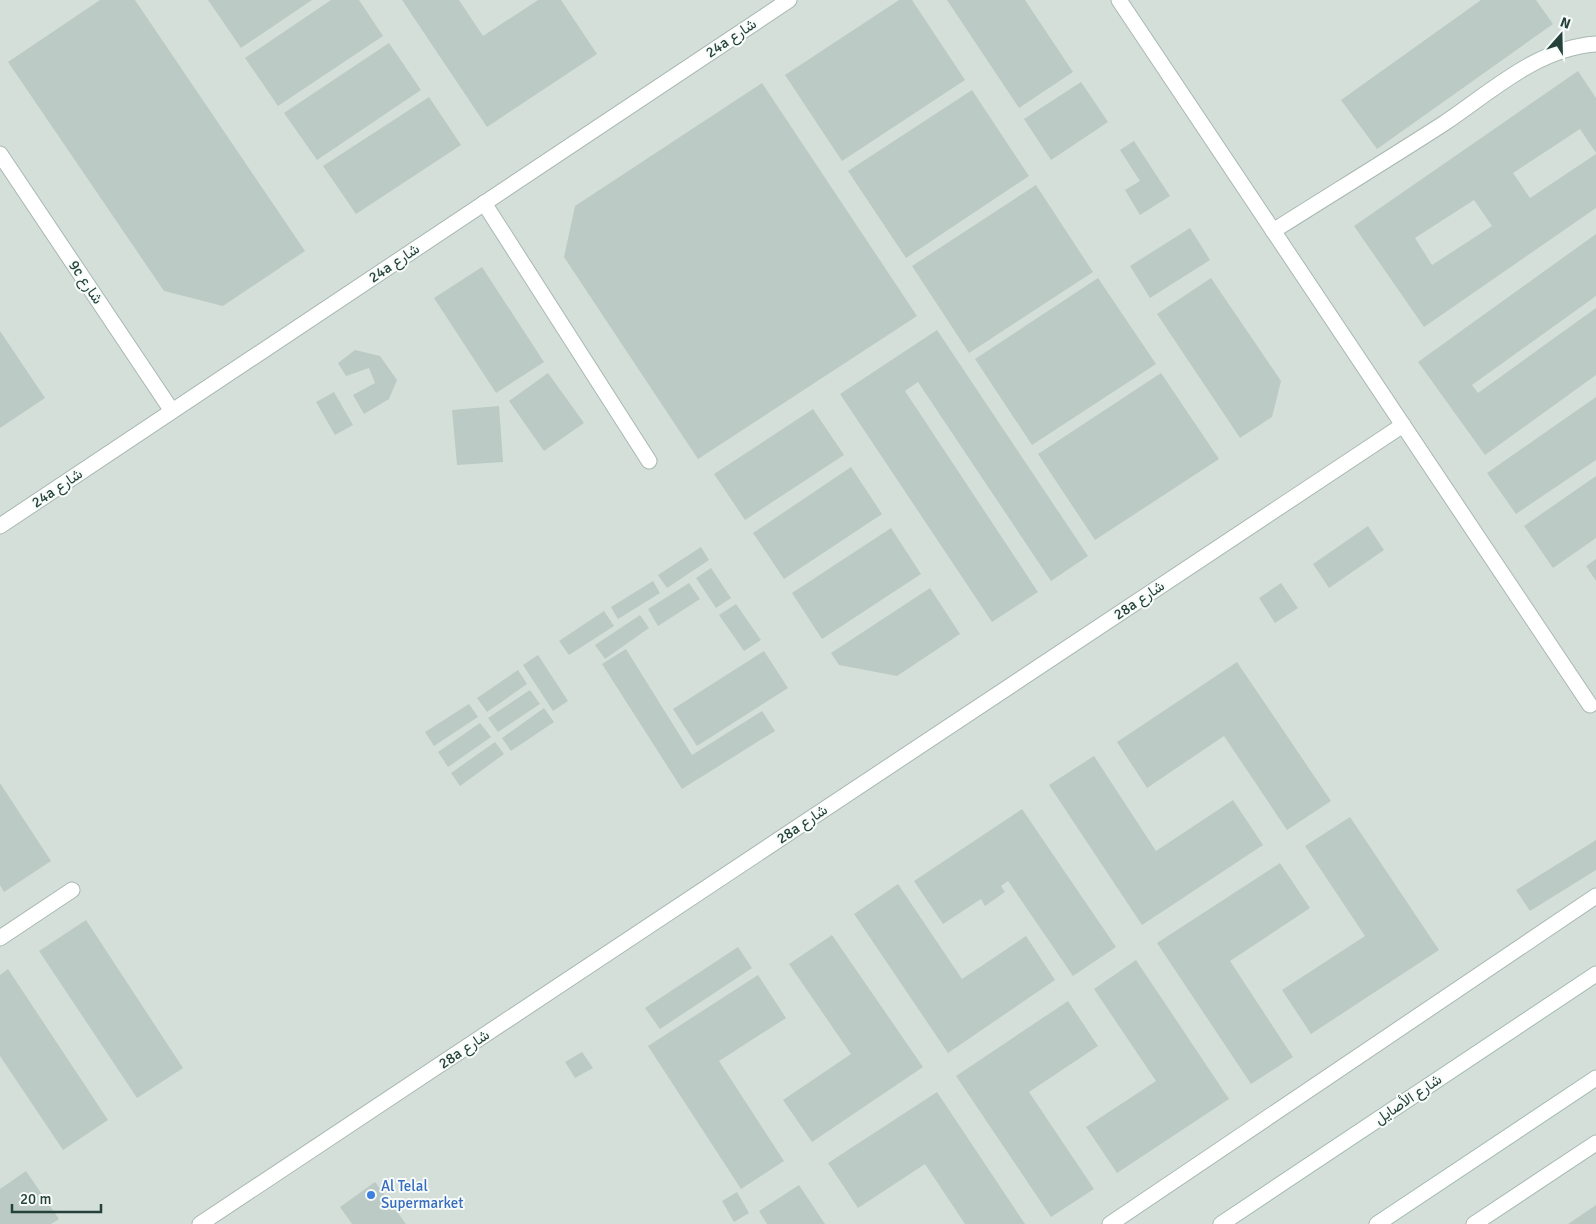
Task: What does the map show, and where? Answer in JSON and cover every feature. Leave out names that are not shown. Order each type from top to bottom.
[{"type":"street","name":"24a شارع","points":[[0,526],[789,0]]},
{"type":"street","points":[[1119,0],[1590,705]]},
{"type":"street","points":[[1273,232],[1444,123],[1540,58],[1574,46],[1596,44]]},
{"type":"street","name":"9c شارع","points":[[0,154],[172,411]]},
{"type":"street","points":[[484,203],[649,461]]},
{"type":"street","name":"28a شارع","points":[[200,1224],[1403,425]]},
{"type":"street","points":[[0,938],[72,890]]},
{"type":"street","points":[[1110,1224],[1596,896]]},
{"type":"street","name":"شارع الأصايل","points":[[1221,1224],[1596,974]]},
{"type":"street","points":[[1377,1224],[1596,1078]]},
{"type":"street","points":[[1474,1224],[1596,1142]]},
{"type":"shaded area","points":[[0,0],[1596,0],[1596,1224],[0,1224]]},
{"type":"building","points":[[100,0],[135,0],[305,251],[223,306],[164,291],[8,62]]},
{"type":"building","points":[[208,0],[312,0],[241,48]]},
{"type":"building","points":[[331,0],[359,0],[383,36],[278,106],[245,58]]},
{"type":"building","points":[[402,0],[459,0],[483,36],[538,0],[561,0],[597,54],[487,127]]},
{"type":"building","points":[[899,0],[912,0],[965,80],[842,161],[785,75]]},
{"type":"building","points":[[947,0],[1025,0],[1073,72],[1019,108]]},
{"type":"building","points":[[1481,0],[1536,0],[1553,24],[1377,149],[1341,100]]},
{"type":"building","points":[[389,43],[421,90],[317,160],[284,113]]},
{"type":"building","points":[[1578,71],[1596,98],[1596,153],[1580,129],[1513,173],[1530,198],[1596,154],[1596,208],[1424,327],[1354,226]],"holes":[[[1474,200],[1492,226],[1432,265],[1415,238]]]},
{"type":"building","points":[[1081,82],[1108,122],[1051,160],[1024,119]]},
{"type":"building","points":[[762,83],[917,316],[698,459],[564,257],[575,206]]},
{"type":"building","points":[[972,90],[1029,176],[906,258],[848,171]]},
{"type":"building","points":[[429,97],[461,145],[356,214],[323,166]]},
{"type":"building","points":[[1134,141],[1170,196],[1140,215],[1125,190],[1140,181],[1120,150]]},
{"type":"building","points":[[1036,185],[1093,272],[969,353],[912,266]]},
{"type":"building","points":[[1190,228],[1210,260],[1150,298],[1130,266]]},
{"type":"building","points":[[1596,234],[1596,296],[1472,385],[1478,393],[1596,308],[1596,375],[1485,455],[1418,362]]},
{"type":"building","points":[[482,267],[544,362],[496,393],[434,298]]},
{"type":"building","points":[[1098,278],[1156,364],[1032,445],[975,359]]},
{"type":"building","points":[[1211,278],[1281,381],[1272,417],[1240,438],[1157,314]]},
{"type":"building","points":[[937,330],[1088,556],[1051,581],[918,382],[905,391],[1038,592],[992,622],[840,394]]},
{"type":"building","points":[[0,331],[45,398],[0,428]]},
{"type":"building","points":[[355,350],[380,356],[397,380],[389,399],[364,414],[353,395],[375,383],[369,368],[346,376],[338,363]]},
{"type":"building","points":[[548,373],[584,423],[544,451],[509,401]]},
{"type":"building","points":[[1161,373],[1219,459],[1095,540],[1038,454]]},
{"type":"building","points":[[334,392],[353,425],[335,435],[316,402]]},
{"type":"building","points":[[1596,397],[1596,460],[1516,514],[1487,473]]},
{"type":"building","points":[[499,406],[503,462],[457,465],[452,410]]},
{"type":"building","points":[[813,409],[844,455],[745,520],[714,474]]},
{"type":"building","points":[[851,467],[882,514],[784,579],[753,533]]},
{"type":"building","points":[[1596,476],[1596,538],[1553,568],[1524,526]]},
{"type":"building","points":[[1368,526],[1384,550],[1329,588],[1313,564]]},
{"type":"building","points":[[891,528],[921,574],[822,639],[792,593]]},
{"type":"building","points":[[701,547],[709,560],[667,588],[658,575]]},
{"type":"building","points":[[1596,559],[1596,581],[1586,566]]},
{"type":"building","points":[[711,568],[731,598],[716,608],[696,578]]},
{"type":"building","points":[[653,581],[660,593],[618,619],[611,607]]},
{"type":"building","points":[[689,583],[700,599],[658,626],[648,609]]},
{"type":"building","points":[[1281,583],[1298,608],[1275,623],[1259,598]]},
{"type":"building","points":[[930,588],[960,634],[897,676],[839,665],[831,653]]},
{"type":"building","points":[[736,604],[761,640],[744,651],[719,615]]},
{"type":"building","points":[[604,611],[614,626],[569,655],[559,641]]},
{"type":"building","points":[[640,615],[649,628],[605,659],[595,645]]},
{"type":"building","points":[[626,649],[692,755],[762,711],[775,731],[682,789],[602,664]]},
{"type":"building","points":[[764,651],[788,688],[697,746],[673,709]]},
{"type":"building","points":[[538,655],[568,701],[553,711],[523,665]]},
{"type":"building","points":[[1237,662],[1331,801],[1287,830],[1224,736],[1147,788],[1117,742]]},
{"type":"building","points":[[518,670],[527,684],[487,712],[477,698]]},
{"type":"building","points":[[530,690],[540,704],[498,732],[488,718]]},
{"type":"building","points":[[469,704],[478,717],[434,746],[425,732]]},
{"type":"building","points":[[544,708],[554,722],[511,751],[502,738]]},
{"type":"building","points":[[480,723],[491,737],[448,767],[438,752]]},
{"type":"building","points":[[495,742],[504,754],[460,786],[451,773]]},
{"type":"building","points":[[1094,756],[1156,851],[1233,800],[1263,845],[1142,925],[1049,785]]},
{"type":"building","points":[[0,783],[51,861],[4,892],[0,885]]},
{"type":"building","points":[[1022,809],[1116,947],[1073,976],[1008,881],[1001,886],[1005,892],[985,906],[981,899],[943,924],[914,881]]},
{"type":"building","points":[[1350,817],[1439,950],[1311,1034],[1282,990],[1365,936],[1305,846]]},
{"type":"building","points":[[1596,840],[1596,870],[1530,911],[1516,890]]},
{"type":"building","points":[[1280,863],[1310,908],[1230,961],[1293,1057],[1251,1084],[1157,943]]},
{"type":"building","points":[[898,884],[962,979],[1026,936],[1055,980],[948,1053],[854,914]]},
{"type":"building","points":[[86,920],[183,1068],[137,1098],[39,951]]},
{"type":"building","points":[[832,935],[923,1067],[812,1142],[783,1100],[851,1054],[789,964]]},
{"type":"building","points":[[738,947],[752,968],[660,1029],[645,1008]]},
{"type":"building","points":[[1136,960],[1229,1099],[1117,1173],[1086,1127],[1156,1081],[1094,989]]},
{"type":"building","points":[[8,969],[108,1120],[63,1150],[0,1056],[0,975]]},
{"type":"building","points":[[758,975],[786,1018],[719,1061],[784,1161],[741,1189],[648,1046]]},
{"type":"building","points":[[1068,1001],[1098,1046],[1029,1092],[1094,1189],[1051,1217],[956,1076]]},
{"type":"building","points":[[582,1052],[593,1068],[575,1078],[565,1062]]},
{"type":"building","points":[[937,1092],[1025,1224],[965,1224],[925,1164],[858,1208],[828,1163]]},
{"type":"building","points":[[26,1171],[59,1219],[51,1224],[0,1224],[0,1189]]},
{"type":"building","name":"Al Telal Supermarket","points":[[375,1182],[406,1224],[352,1224],[340,1207]]},
{"type":"building","points":[[799,1185],[825,1224],[767,1224],[759,1211]]},
{"type":"building","points":[[737,1192],[749,1213],[734,1222],[722,1201]]},
{"type":"building","points":[[1596,1205],[1596,1224],[1568,1224]]},
{"type":"place","name":"Al Telal Supermarket","points":[[371,1195]]}]
